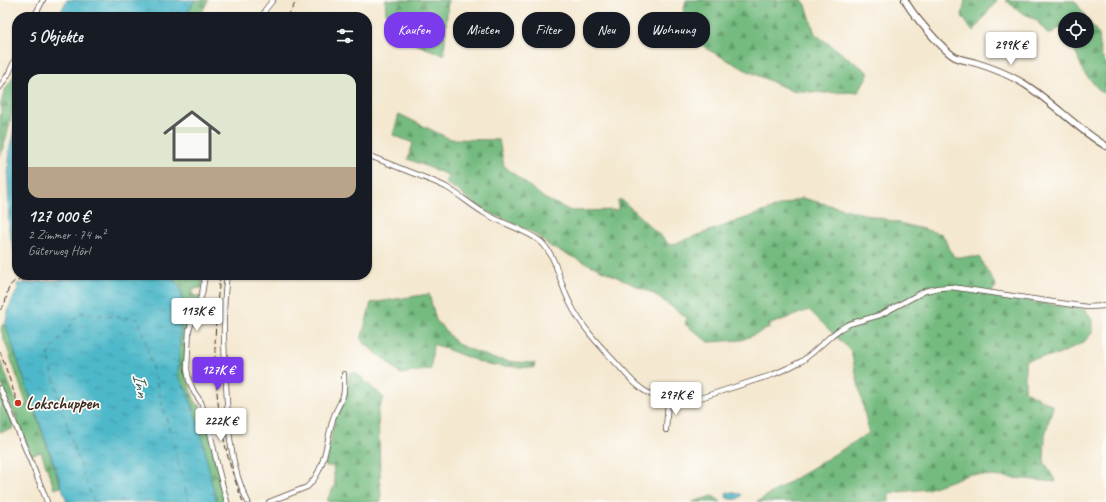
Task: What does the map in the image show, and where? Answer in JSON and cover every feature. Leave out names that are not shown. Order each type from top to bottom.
[{"type":"street","points":[[37,12],[43,0]]},
{"type":"street","points":[[264,12],[273,0]]},
{"type":"street","points":[[905,0],[912,11],[947,50],[955,56],[1003,72],[1025,85],[1106,146]]},
{"type":"street","points":[[0,87],[12,66]]},
{"type":"street","points":[[372,157],[447,188],[487,215],[540,241],[549,251],[568,301],[584,327],[635,383],[649,394],[668,400],[694,400],[772,375],[802,361],[840,329],[849,324],[880,315],[925,291],[938,288],[951,287],[1088,307],[1106,306]]},
{"type":"street","points":[[204,280],[202,294],[189,330],[187,369],[189,380],[194,392],[201,402],[208,423],[227,502]]},
{"type":"street","points":[[226,280],[223,309],[228,423],[236,467],[241,486],[248,502]]},
{"type":"street","points":[[269,502],[307,487],[319,472],[333,418],[344,395],[344,374]]},
{"type":"street","points":[[0,388],[47,502]]},
{"type":"street","points":[[666,430],[668,400]]},
{"type":"green space","points":[[195,0],[208,0],[202,12],[188,12]]},
{"type":"green space","points":[[385,0],[448,0],[445,41],[445,12],[386,12]]},
{"type":"green space","points":[[686,0],[802,0],[806,5],[815,34],[869,73],[858,92],[824,93],[790,90],[746,70],[706,48],[710,48],[710,12],[683,12]]},
{"type":"green space","points":[[965,0],[997,0],[973,32],[962,16]]},
{"type":"green space","points":[[1005,0],[1075,1],[1083,12],[1058,12],[1058,29],[1049,35],[1036,20],[1021,12]]},
{"type":"green space","points":[[1094,28],[1099,35],[1101,56],[1106,63],[1106,93],[1101,92],[1084,73],[1074,48],[1094,48]]},
{"type":"green space","points":[[426,48],[445,48],[444,55]]},
{"type":"green space","points":[[12,79],[12,110],[0,158],[0,117],[2,106],[0,106],[5,90]]},
{"type":"green space","points":[[399,114],[450,139],[499,140],[504,166],[544,198],[571,211],[618,210],[618,200],[622,200],[670,245],[802,198],[942,234],[954,257],[979,257],[996,286],[990,295],[1086,310],[1092,320],[1092,333],[1084,342],[1058,355],[1025,360],[1025,391],[1053,406],[1045,435],[1044,461],[1056,482],[970,474],[928,489],[889,493],[889,502],[757,502],[869,433],[851,351],[809,310],[768,325],[769,328],[742,340],[708,342],[685,324],[687,318],[654,294],[551,247],[532,232],[488,212],[472,202],[445,183],[448,175],[408,159],[413,143],[393,135]]},
{"type":"green space","points":[[174,280],[203,280],[202,288],[192,289],[194,296],[200,296],[187,332],[185,372],[196,405],[200,405],[206,421],[226,502],[217,502],[201,433],[188,393],[178,376],[182,292]]},
{"type":"green space","points":[[429,294],[436,320],[457,344],[494,359],[535,363],[534,368],[488,365],[433,344],[431,369],[401,374],[361,340],[371,303]]},
{"type":"green space","points":[[5,324],[61,487],[54,489],[41,452],[31,455],[0,380],[0,360],[18,407],[27,405],[1,330],[2,325]]},
{"type":"green space","points":[[349,373],[356,373],[384,398],[378,411],[381,502],[328,502],[327,500],[335,485],[333,466],[325,466],[335,418],[347,394]]},
{"type":"green space","points":[[0,395],[13,424],[12,429],[0,432]]},
{"type":"green space","points":[[713,496],[721,502],[692,502]]},
{"type":"water","points":[[67,0],[195,0],[188,12],[61,12]]},
{"type":"water","points":[[12,138],[12,242],[9,230],[8,178],[10,146]]},
{"type":"water","name":"Inn","points":[[60,280],[174,280],[182,292],[178,376],[188,393],[201,433],[217,502],[67,502],[5,324],[10,305],[18,289],[17,284]]},
{"type":"water","points":[[727,492],[741,494],[741,496],[736,499],[727,498]]},
{"type":"ferry route","points":[[94,502],[68,429],[48,354],[80,313],[139,319],[189,502]]},
{"type":"railway","points":[[290,12],[297,0]]},
{"type":"railway","points":[[0,310],[5,303],[11,284],[15,281],[25,280]]},
{"type":"railway","points":[[219,280],[215,339],[217,391],[221,426],[225,444],[232,471],[243,502]]},
{"type":"railway","points":[[0,351],[17,401]]},
{"type":"place","name":"Lokschuppen","points":[[18,403]]}]
